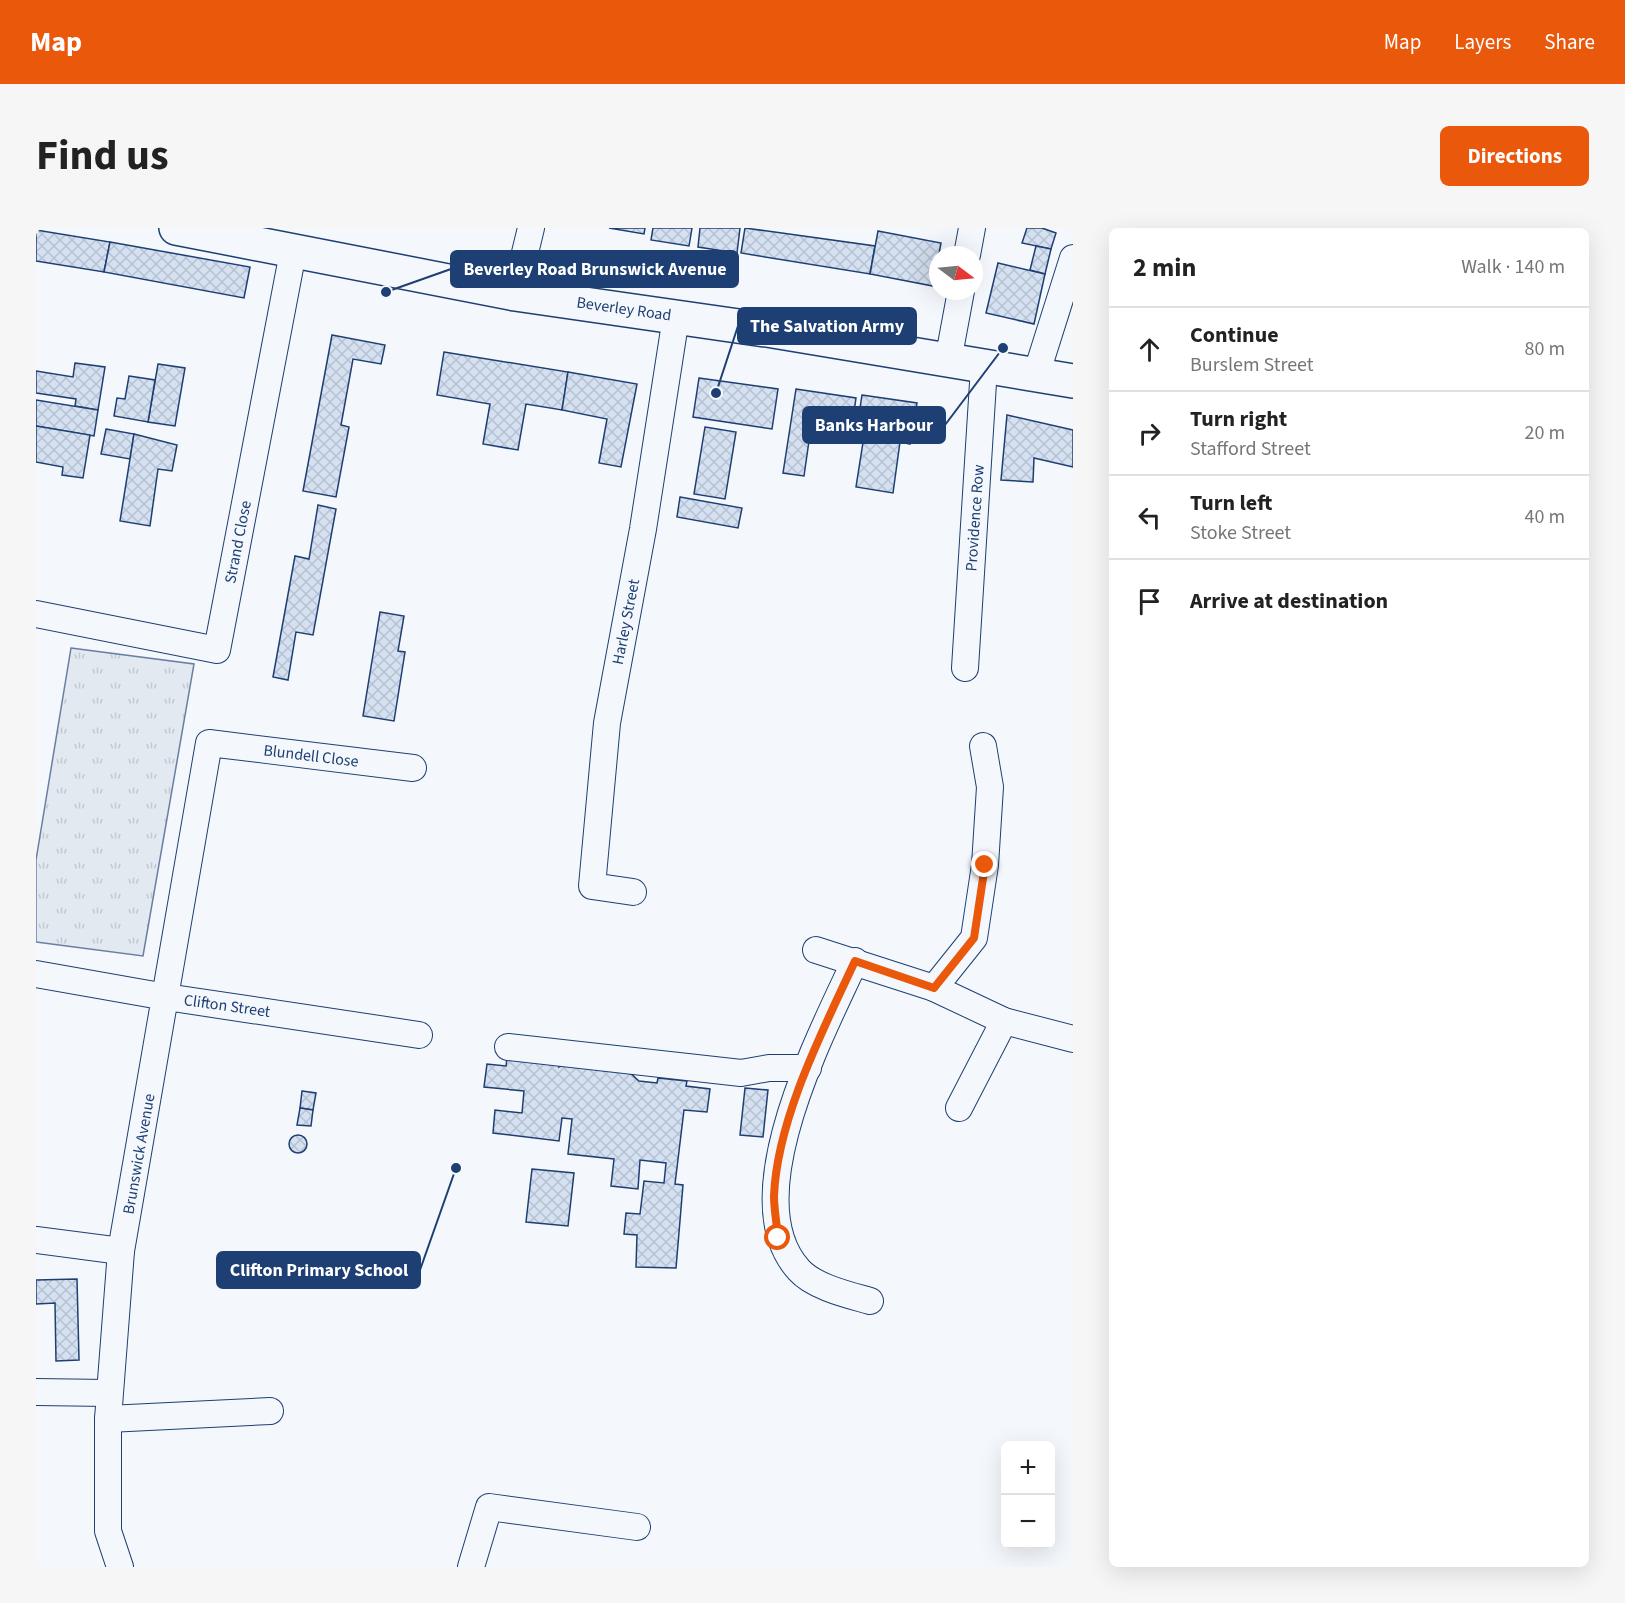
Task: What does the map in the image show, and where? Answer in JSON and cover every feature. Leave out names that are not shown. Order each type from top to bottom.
[{"type":"main road","name":"Beverley Road","points":[[176,228],[515,294],[676,317],[1073,381]]},
{"type":"street","points":[[515,294],[531,228]]},
{"type":"street","points":[[969,246],[972,228]]},
{"type":"street","name":"Strand Close","points":[[36,614],[217,650],[293,252]]},
{"type":"street","points":[[1035,375],[1073,258]]},
{"type":"street","points":[[948,361],[959,300]]},
{"type":"street","name":"Harley Street","points":[[633,891],[592,886],[607,723],[643,529],[676,317]]},
{"type":"street","name":"Providence Row","points":[[964,668],[984,368]]},
{"type":"street","name":"Blundell Close","points":[[209,743],[413,768]]},
{"type":"street","name":"Brunswick Avenue","points":[[120,1567],[108,1531],[108,1393],[122,1251],[209,743]]},
{"type":"street","points":[[934,988],[974,938],[985,865],[990,788],[983,746]]},
{"type":"street","points":[[816,950],[934,988],[1004,1021],[1073,1039]]},
{"type":"street","points":[[855,961],[807,1068],[784,1134],[774,1196],[778,1238],[800,1271],[834,1291],[870,1301]]},
{"type":"street","name":"Clifton Street","points":[[36,974],[166,997],[419,1035]]},
{"type":"street","points":[[959,1108],[1004,1021]]},
{"type":"street","points":[[508,1047],[741,1073],[769,1068],[807,1068]]},
{"type":"street","points":[[36,1240],[122,1251]]},
{"type":"street","points":[[36,1392],[108,1393]]},
{"type":"street","points":[[108,1419],[270,1411]]},
{"type":"street","points":[[471,1567],[489,1507],[637,1527]]},
{"type":"green space","points":[[71,648],[194,664],[143,956],[36,942],[36,860]]},
{"type":"building","points":[[609,228],[645,228],[644,234]]},
{"type":"building","points":[[653,228],[692,228],[689,246],[651,240]]},
{"type":"building","points":[[700,228],[740,228],[737,253],[698,247]]},
{"type":"building","points":[[745,228],[875,246],[870,274],[741,253]]},
{"type":"building","points":[[1027,228],[1042,228],[1056,233],[1051,249],[1022,243]]},
{"type":"building","points":[[36,230],[110,242],[104,272],[36,261]]},
{"type":"building","points":[[878,231],[941,243],[940,246],[929,246],[929,285],[870,274]]},
{"type":"building","points":[[110,242],[250,267],[244,298],[104,272]]},
{"type":"building","points":[[1036,246],[1051,249],[1045,274],[1030,270]]},
{"type":"building","points":[[998,263],[1045,274],[1034,324],[986,313]]},
{"type":"building","points":[[332,335],[385,345],[381,364],[353,359],[341,425],[349,427],[336,497],[303,491]]},
{"type":"building","points":[[444,352],[568,372],[562,410],[526,404],[518,450],[483,444],[490,404],[437,395]]},
{"type":"building","points":[[75,363],[105,367],[98,410],[75,406],[76,399],[36,393],[36,371],[73,377]]},
{"type":"building","points":[[158,364],[185,368],[175,426],[148,422]]},
{"type":"building","points":[[568,372],[637,384],[621,467],[599,463],[607,419],[562,410]]},
{"type":"building","points":[[129,376],[155,380],[148,422],[114,416],[117,398],[125,399]]},
{"type":"building","points":[[699,378],[778,389],[772,429],[693,417]]},
{"type":"building","points":[[796,389],[856,398],[852,426],[812,420],[804,476],[783,473]]},
{"type":"building","points":[[862,395],[917,403],[910,444],[900,442],[893,493],[856,487],[864,436],[856,434]]},
{"type":"building","points":[[36,400],[98,410],[94,436],[36,426]]},
{"type":"building","points":[[1007,415],[1073,430],[1073,467],[1034,458],[1033,482],[1001,480]]},
{"type":"building","points":[[36,426],[90,435],[83,478],[62,475],[63,467],[36,462]]},
{"type":"building","points":[[705,427],[736,432],[725,499],[694,494]]},
{"type":"building","points":[[106,429],[134,434],[130,459],[101,454]]},
{"type":"building","points":[[134,434],[177,445],[172,471],[158,469],[150,526],[120,521]]},
{"type":"building","points":[[680,497],[742,508],[738,528],[677,517]]},
{"type":"building","points":[[318,505],[336,509],[313,635],[296,632],[288,680],[273,677],[295,556],[309,559]]},
{"type":"building","points":[[380,612],[404,616],[398,651],[405,652],[394,721],[363,716]]},
{"type":"building","points":[[507,1058],[560,1064],[559,1067],[573,1061],[628,1071],[639,1081],[657,1083],[658,1078],[687,1081],[686,1086],[710,1089],[707,1112],[684,1110],[675,1184],[683,1185],[676,1268],[636,1267],[637,1235],[624,1234],[626,1213],[640,1214],[644,1181],[664,1183],[666,1163],[640,1160],[638,1189],[611,1186],[614,1159],[568,1154],[572,1119],[562,1118],[559,1141],[493,1133],[495,1110],[522,1113],[524,1091],[484,1087],[487,1064],[506,1066]]},
{"type":"building","points":[[745,1088],[768,1090],[763,1137],[740,1135]]},
{"type":"building","points":[[302,1091],[316,1093],[313,1110],[300,1108]]},
{"type":"building","points":[[300,1108],[313,1110],[311,1126],[297,1125]]},
{"type":"building","points":[[298,1135],[304,1138],[307,1144],[304,1150],[298,1153],[292,1150],[289,1144],[292,1138]]},
{"type":"building","points":[[532,1169],[574,1173],[568,1226],[526,1222]]},
{"type":"building","points":[[77,1279],[79,1360],[56,1361],[55,1303],[36,1304],[36,1280]]},
{"type":"place","name":"Beverley Road Brunswick Avenue","points":[[386,292]]},
{"type":"place","name":"Banks Harbour","points":[[1003,348]]},
{"type":"place","name":"The Salvation Army","points":[[716,393]]},
{"type":"place","name":"Clifton Primary School","points":[[456,1168]]},
{"type":"route","points":[[778,1238],[774,1196],[784,1134],[814,1048],[855,961],[934,988],[974,938],[985,865]]}]
